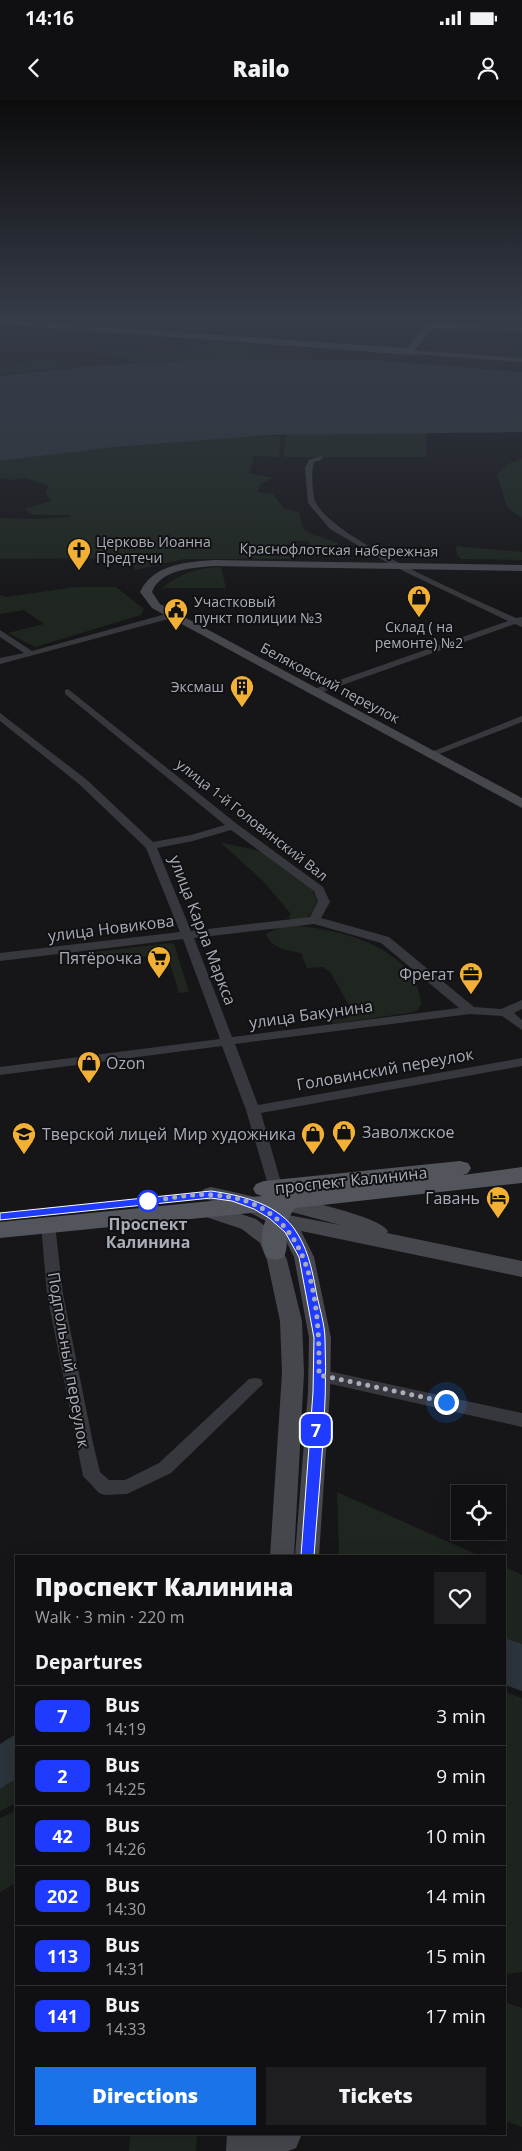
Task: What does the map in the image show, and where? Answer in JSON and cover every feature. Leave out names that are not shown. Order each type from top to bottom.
[{"type":"main road","name":"проспект Калинина","points":[[278,1205],[314,1183],[522,1162]]},
{"type":"main road","name":"проспект Калинина","points":[[0,1216],[216,1201],[278,1205],[522,1176]]},
{"type":"main road","name":"проспект Калинина","points":[[0,1230],[216,1201]]},
{"type":"main road","points":[[278,1205],[341,1226]]},
{"type":"main road","points":[[278,1205],[273,1234],[275,1252],[291,1321],[293,1353],[282,1555]]},
{"type":"main road","points":[[278,1205],[304,1257]]},
{"type":"street","points":[[321,458],[311,461],[308,468],[311,500],[317,511],[333,528],[398,565],[520,621]]},
{"type":"street","name":"Краснофлотская набережная","points":[[157,577],[180,568],[214,563],[522,568]]},
{"type":"street","name":"Беляковский переулок","points":[[157,577],[148,586],[147,595],[154,604],[522,804]]},
{"type":"street","points":[[0,661],[172,615]]},
{"type":"street","points":[[314,692],[520,621]]},
{"type":"street","points":[[0,632],[31,654]]},
{"type":"street","name":"улица 1-й Головинский Вал","points":[[68,692],[233,826],[319,889],[324,902],[314,920]]},
{"type":"street","name":"улица Карла Маркса","points":[[0,716],[83,782],[151,846],[159,861],[188,935],[253,1110],[278,1205]]},
{"type":"street","points":[[431,754],[522,719]]},
{"type":"street","points":[[151,846],[193,838],[233,826]]},
{"type":"street","points":[[314,920],[385,940],[470,1010]]},
{"type":"street","name":"улица Новикова","points":[[0,957],[314,920]]},
{"type":"street","points":[[522,1004],[507,1014],[522,1026]]},
{"type":"street","name":"улица Бакунина","points":[[0,1071],[228,1043],[470,1010],[492,1014],[507,1014]]},
{"type":"street","name":"Головинский переулок","points":[[253,1110],[522,1062]]},
{"type":"street","points":[[341,1226],[344,1206],[352,1196]]},
{"type":"street","points":[[216,1201],[264,1235],[275,1252]]},
{"type":"street","name":"Подпольный переулок","points":[[48,1225],[55,1294],[84,1444],[92,1476],[105,1488],[127,1487],[165,1468],[255,1384]]},
{"type":"street","points":[[307,1555],[319,1375],[319,1328],[304,1257],[318,1237],[341,1226],[421,1247],[522,1269]]},
{"type":"street","points":[[319,1375],[522,1420]]},
{"type":"street","points":[[243,2151],[244,2135]]},
{"type":"shaded area","points":[[0,415],[522,415],[522,432],[269,435],[115,447],[0,461]]},
{"type":"shaded area","points":[[313,433],[426,433],[426,457],[284,457],[285,435]]},
{"type":"shaded area","points":[[244,436],[281,436],[279,457],[251,456],[254,459],[249,473],[273,478],[260,484],[258,492],[273,494],[283,508],[299,512],[303,529],[338,543],[332,549],[338,552],[336,556],[330,556],[325,551],[307,547],[311,545],[308,541],[299,541],[276,551],[295,559],[184,559],[135,570],[131,558],[0,559],[0,518],[40,519],[71,517],[70,515],[33,515],[24,509],[51,501],[46,493],[48,486],[26,478],[11,480],[0,478],[0,461],[115,447]]},
{"type":"shaded area","points":[[522,459],[522,518],[507,507],[497,475],[507,464]]},
{"type":"shaded area","points":[[456,546],[522,552],[522,560],[461,559],[457,555]]},
{"type":"shaded area","points":[[221,567],[226,588],[162,588],[190,572]]},
{"type":"shaded area","points":[[76,587],[116,587],[144,609],[141,615],[35,647],[8,633],[44,624],[24,610],[0,614],[0,595],[6,597]]},
{"type":"shaded area","points":[[220,842],[261,852],[288,866],[305,880],[311,888],[318,906],[306,919],[294,920],[288,917],[291,914],[263,881]]},
{"type":"shaded area","points":[[284,925],[302,926],[340,933],[377,947],[393,957],[407,970],[417,985],[421,1004],[417,1011],[333,1024],[330,1020],[347,1018],[353,1012],[330,972],[323,967],[307,968],[301,953],[280,948],[272,943],[266,934]]},
{"type":"shaded area","points":[[174,944],[189,992],[179,993],[167,954],[88,963],[86,955],[95,952]]},
{"type":"shaded area","points":[[337,1492],[478,1555],[339,1555]]},
{"type":"shaded area","points":[[506,1567],[522,1575],[522,1644],[506,1638]]},
{"type":"shaded area","points":[[506,1638],[522,1644],[522,1691],[506,1685]]},
{"type":"shaded area","points":[[506,1692],[522,1698],[522,1972],[506,1974]]},
{"type":"shaded area","points":[[15,1735],[15,1780],[0,1789],[0,1744]]},
{"type":"shaded area","points":[[15,1780],[15,1804],[0,1811],[0,1789]]},
{"type":"shaded area","points":[[15,1811],[15,1884],[0,1892],[0,1818]]},
{"type":"shaded area","points":[[506,2002],[522,2008],[522,2127],[506,2121]]},
{"type":"shaded area","points":[[130,2135],[197,2135],[196,2151],[129,2151]]},
{"type":"bus line","name":"7","points":[[0,1216],[211,1194],[233,1198],[257,1206],[273,1216],[289,1230],[304,1257],[318,1319],[320,1338],[319,1392],[307,1555]]},
{"type":"place","name":"Церковь Иоанна Предтечи","points":[[79,571]]},
{"type":"place","name":"Склад ( на ремонте) №2","points":[[419,618]]},
{"type":"place","name":"Участковый пункт полиции №3","points":[[176,631]]},
{"type":"place","name":"Эксмаш","points":[[242,708]]},
{"type":"place","name":"Пятёрочка","points":[[159,979]]},
{"type":"place","name":"Фрегат","points":[[471,995]]},
{"type":"place","name":"Ozon","points":[[89,1084]]},
{"type":"place","name":"Заволжское","points":[[344,1153]]},
{"type":"place","name":"Тверской лицей","points":[[24,1155]]},
{"type":"place","name":"Мир художника","points":[[313,1155]]},
{"type":"place","name":"Проспект Калинина","points":[[148,1201]]},
{"type":"place","name":"Гавань","points":[[498,1219]]},
{"type":"route","points":[[148,1201],[211,1194],[244,1201],[268,1213],[289,1230],[304,1257],[318,1319],[320,1338],[319,1375],[332,1376],[446,1402]]}]
